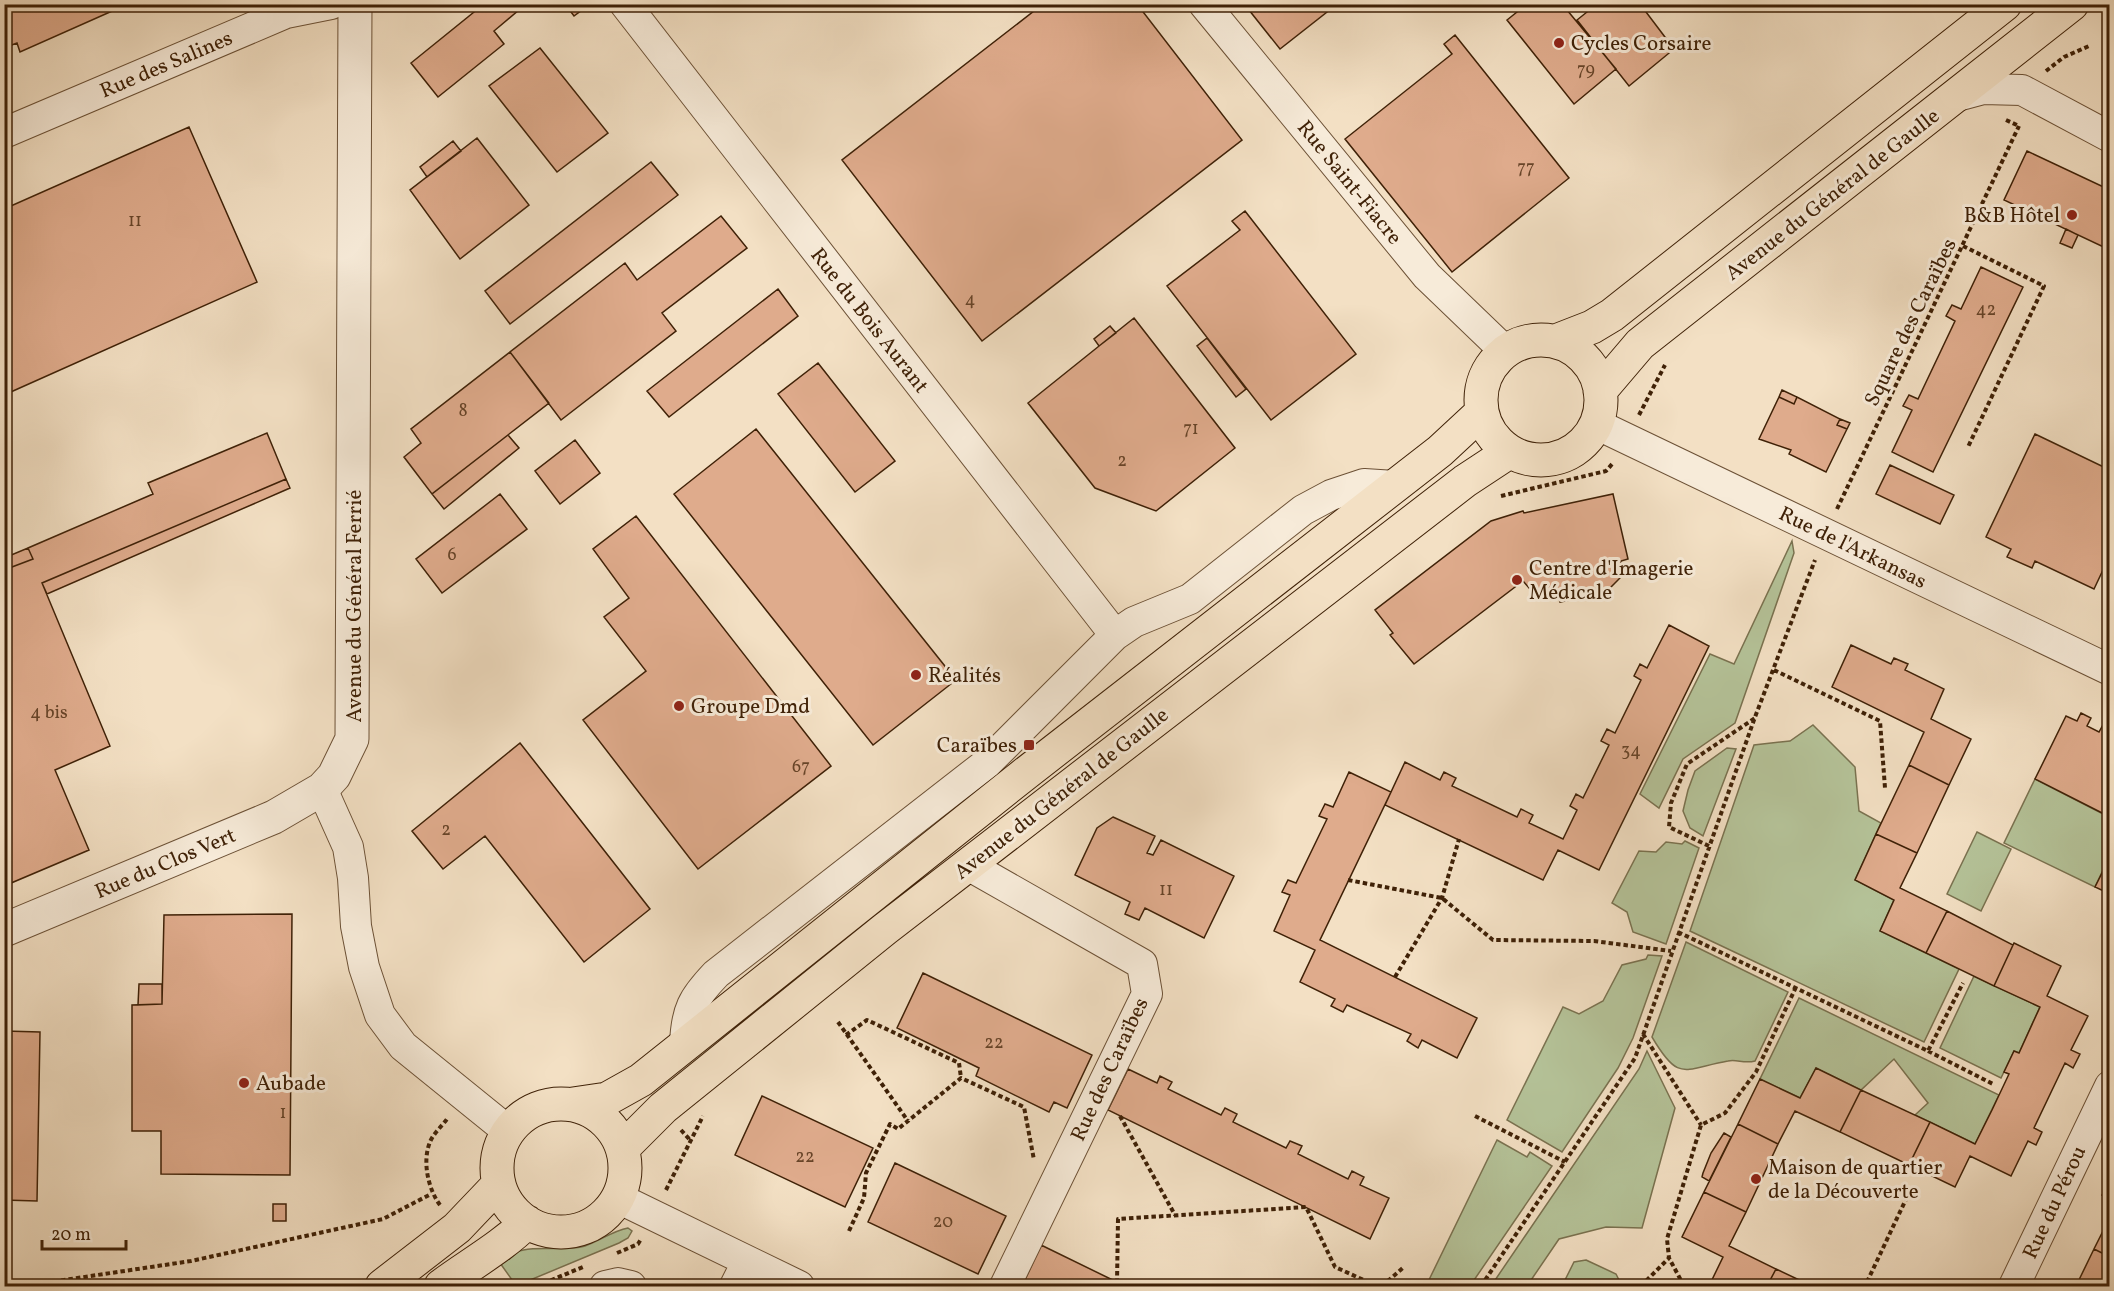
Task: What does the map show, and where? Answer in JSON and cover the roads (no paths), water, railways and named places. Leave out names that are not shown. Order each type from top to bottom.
[{"type":"main road","name":"Avenue du Général de Gaulle","points":[[1556,341],[1592,327],[1612,315],[2005,4]]},
{"type":"main road","name":"Avenue du Général de Gaulle","points":[[1600,391],[1640,344],[2072,4]]},
{"type":"main road","points":[[1530,340],[1556,341],[1572,348],[1586,360],[1595,374],[1600,391],[1600,408],[1596,424],[1575,450],[1559,457],[1534,459],[1509,452],[1497,441],[1482,412],[1482,385],[1495,360],[1505,351],[1530,340]]},
{"type":"main road","name":"Avenue du Général de Gaulle","points":[[573,1104],[607,1100],[641,1080],[1026,773],[1395,486],[1461,433],[1482,412]]},
{"type":"main road","name":"Avenue du Général de Gaulle","points":[[623,1148],[663,1108],[968,865],[1465,481],[1509,452]]},
{"type":"main road","points":[[554,1104],[573,1104],[601,1117],[612,1128],[623,1148],[626,1165],[624,1182],[618,1198],[606,1215],[588,1227],[568,1232],[546,1231],[527,1222],[509,1206],[499,1184],[498,1156],[508,1131],[520,1118],[536,1108],[554,1104]]},
{"type":"main road","points":[[382,1287],[457,1228],[499,1184]]},
{"type":"main road","points":[[441,1287],[478,1258],[512,1237],[527,1222]]},
{"type":"street","name":"Rue des Salines","points":[[4,133],[286,13],[331,4]]},
{"type":"street","name":"Avenue du Général Ferrié","points":[[322,789],[344,759],[352,740],[354,716],[355,4]]},
{"type":"street","name":"Rue du Bois Aurant","points":[[625,4],[1115,635]]},
{"type":"street","name":"Rue Saint-Fiacre","points":[[1204,4],[1427,276],[1505,351]]},
{"type":"street","points":[[2027,92],[2023,57],[2032,35]]},
{"type":"street","points":[[1957,96],[1983,89],[2027,92],[2109,137]]},
{"type":"street","name":"Rue de l'Arkansas","points":[[1596,424],[2109,670]]},
{"type":"street","points":[[685,1044],[686,1025],[696,995],[716,974],[987,763],[1115,635],[1134,621],[1190,599],[1303,510],[1331,495],[1364,484],[1395,486]]},
{"type":"street","name":"Rue du Clos Vert","points":[[4,930],[274,818],[322,789]]},
{"type":"street","points":[[322,789],[348,847],[353,878],[356,926],[364,967],[380,1015],[403,1046],[508,1131]]},
{"type":"street","name":"Rue des Caraïbes","points":[[968,865],[1142,964],[1147,994],[1005,1287]]},
{"type":"street","name":"Rue du Pérou","points":[[2014,1287],[2109,1086]]},
{"type":"street","points":[[618,1198],[741,1274],[799,1287]]},
{"type":"street","points":[[605,1287],[618,1283],[631,1287]]},
{"type":"place","name":"Cycles Corsaire","points":[[1559,43]]},
{"type":"place","name":"B&B Hôtel","points":[[2072,215]]},
{"type":"place","name":"Centre d'Imagerie Médicale","points":[[1517,580]]},
{"type":"place","name":"Réalités","points":[[916,675]]},
{"type":"place","name":"Groupe Dmd","points":[[679,706]]},
{"type":"place","name":"Caraïbes","points":[[1029,745]]},
{"type":"place","name":"Aubade","points":[[244,1083]]},
{"type":"place","name":"Maison de quartier de la Découverte","points":[[1756,1179]]}]
